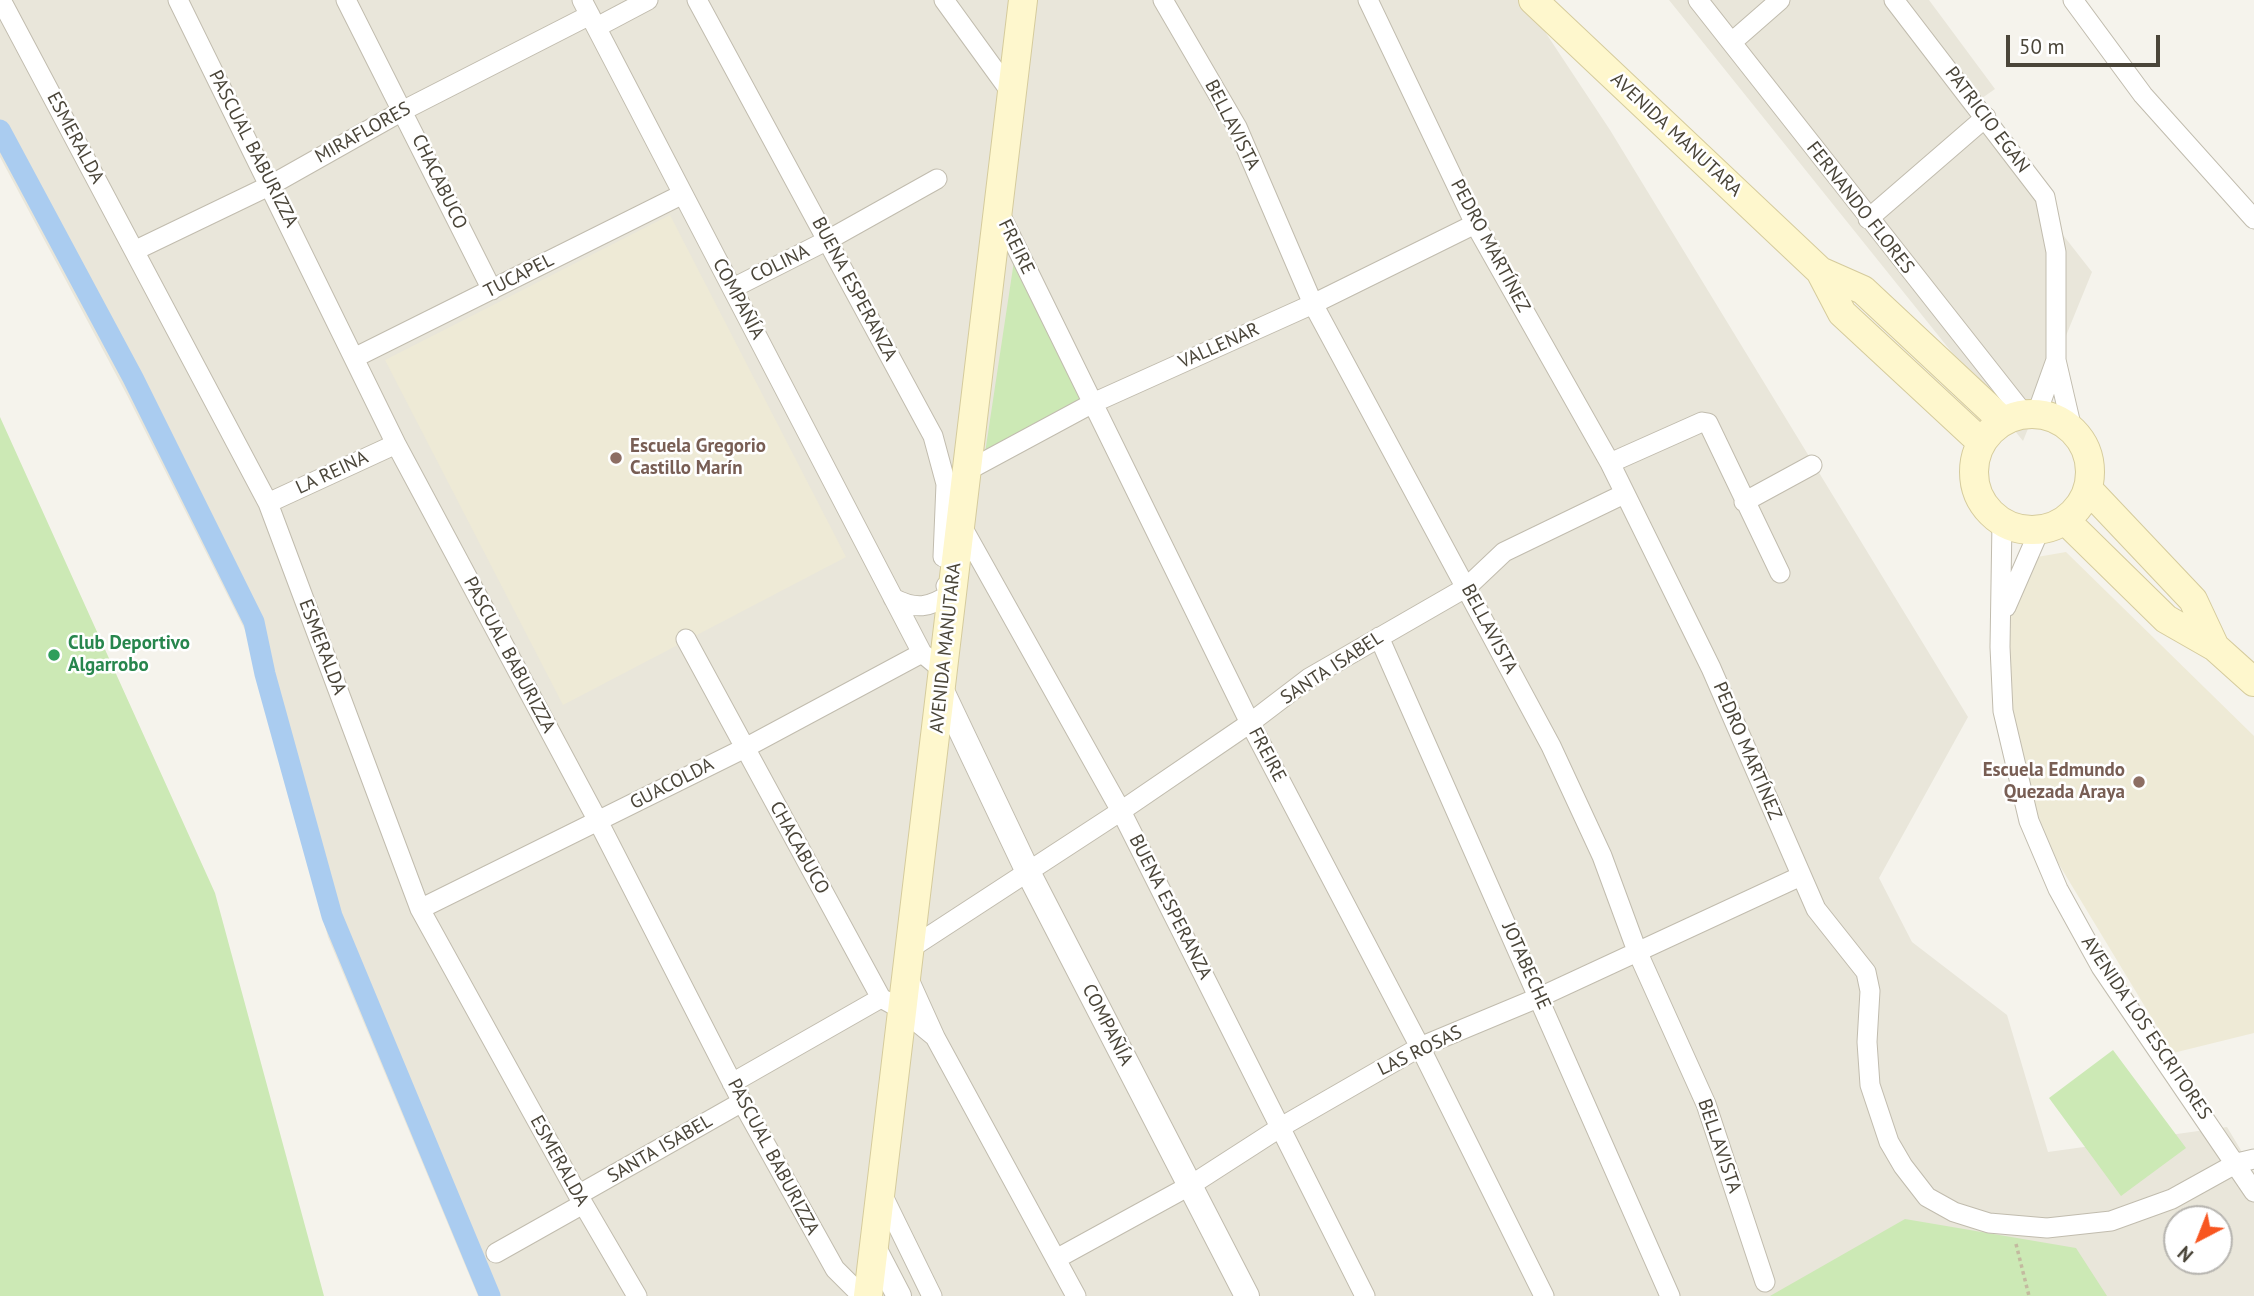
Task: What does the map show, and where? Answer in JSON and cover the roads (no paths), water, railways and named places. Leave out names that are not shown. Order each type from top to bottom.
[{"type":"main road","name":"AVENIDA MANUTARA","points":[[868,1296],[882,1194],[891,1003],[907,961],[943,681],[950,594],[961,525],[965,472],[1023,0]]},
{"type":"main road","name":"AVENIDA MANUTARA","points":[[1533,0],[1820,271],[1842,313],[1981,442]]},
{"type":"main road","name":"AVENIDA MANUTARA","points":[[1820,271],[1863,290],[2021,416]]},
{"type":"main road","points":[[2021,416],[2062,421],[2072,429],[2081,439],[2090,464],[2088,489],[2083,501],[2053,525],[2027,530],[2002,522],[1983,504],[1974,480],[1976,454],[1981,442],[2021,416]]},
{"type":"main road","points":[[2088,489],[2193,600],[2215,647]]},
{"type":"main road","points":[[2053,525],[2166,619],[2215,647],[2254,682]]},
{"type":"street","name":"ESMERALDA","points":[[1,0],[268,503],[420,909],[580,1200],[637,1296]]},
{"type":"street","name":"PASCUAL BABURIZZA","points":[[178,0],[356,357],[396,444],[597,821],[742,1102],[835,1269],[862,1296]]},
{"type":"street","name":"CHACABUCO","points":[[346,0],[404,110],[492,290]]},
{"type":"street","name":"MIRAFLORES","points":[[136,250],[271,185],[404,110],[590,14],[648,0]]},
{"type":"street","name":"BUENA ESPERANZA","points":[[697,0],[933,436],[946,484],[942,569],[950,594]]},
{"type":"street","points":[[944,0],[1010,91]]},
{"type":"street","name":"BELLAVISTA","points":[[1163,0],[1237,127],[1313,303],[1551,746],[1602,856],[1637,951],[1706,1104],[1765,1282]]},
{"type":"street","name":"PEDRO MARTÍNEZ","points":[[1368,0],[1475,224],[1610,463],[1711,668],[1816,909],[1866,972],[1870,990],[1867,1042],[1870,1085],[1889,1142],[1903,1166],[1927,1197],[1954,1212],[1989,1223],[2048,1228],[2111,1221],[2172,1199],[2245,1161]]},
{"type":"street","name":"FERNANDO FLORES","points":[[1698,0],[2021,416]]},
{"type":"street","points":[[1732,42],[1780,0]]},
{"type":"street","name":"PATRICIO EGAN","points":[[1894,0],[2045,197],[2056,252],[2056,360]]},
{"type":"street","points":[[2073,0],[2143,95],[2254,219]]},
{"type":"street","name":"COMPAÑÍA","points":[[590,14],[681,195],[733,288],[922,653],[943,681],[971,752],[1028,872],[1247,1296]]},
{"type":"street","points":[[1868,219],[1986,117]]},
{"type":"street","name":"COLINA","points":[[733,288],[828,240],[937,179]]},
{"type":"street","name":"TUCAPEL","points":[[356,357],[681,195]]},
{"type":"street","name":"FREIRE","points":[[998,210],[1250,723],[1420,1047],[1544,1296]]},
{"type":"street","name":"VALLENAR","points":[[965,472],[1093,403],[1313,303],[1475,224]]},
{"type":"street","points":[[2021,416],[2056,360]]},
{"type":"street","points":[[2056,360],[2072,429]]},
{"type":"street","points":[[1610,463],[1702,422],[1708,423],[1780,573]]},
{"type":"street","name":"LA REINA","points":[[268,503],[396,444]]},
{"type":"street","points":[[1744,502],[1812,466]]},
{"type":"street","name":"SANTA ISABEL","points":[[907,961],[1028,872],[1250,723],[1309,678],[1467,587],[1504,552],[1624,494]]},
{"type":"street","name":"AVENIDA LOS ESCRITORES","points":[[2002,522],[2003,614],[2000,647],[2003,711],[2029,821],[2048,866],[2101,967],[2245,1161],[2254,1192]]},
{"type":"street","name":"BUENA ESPERANZA","points":[[961,525],[1121,811],[1365,1296]]},
{"type":"street","name":"AVENIDA LOS ESCRITORES","points":[[2003,614],[2053,525]]},
{"type":"street","points":[[893,598],[917,608],[939,602],[950,594]]},
{"type":"street","name":"JOTABECHE","points":[[1379,637],[1670,1296]]},
{"type":"street","name":"CHACABUCO","points":[[686,639],[744,748],[891,1003],[935,1037]]},
{"type":"street","name":"GUACOLDA","points":[[420,909],[744,748],[922,653]]},
{"type":"street","points":[[934,748],[952,745],[971,752]]},
{"type":"street","name":"LAS ROSAS","points":[[1056,1259],[1191,1185],[1281,1127],[1420,1047],[1540,997],[1801,876]]},
{"type":"street","name":"CHACABUCO","points":[[907,961],[935,1037],[1076,1296]]},
{"type":"street","points":[[732,1083],[891,1003]]},
{"type":"street","name":"SANTA ISABEL","points":[[496,1253],[742,1102]]},
{"type":"street","points":[[882,1194],[932,1296]]},
{"type":"street","points":[[874,1248],[899,1296]]},
{"type":"waterway","points":[[0,130],[133,378],[254,622],[265,674],[332,916],[490,1296]]},
{"type":"place","name":"Escuela Gregorio Castillo Marín","points":[[616,458]]},
{"type":"place","name":"Club Deportivo Algarrobo","points":[[54,655]]},
{"type":"place","name":"Escuela Edmundo Quezada Araya","points":[[2139,782]]}]
